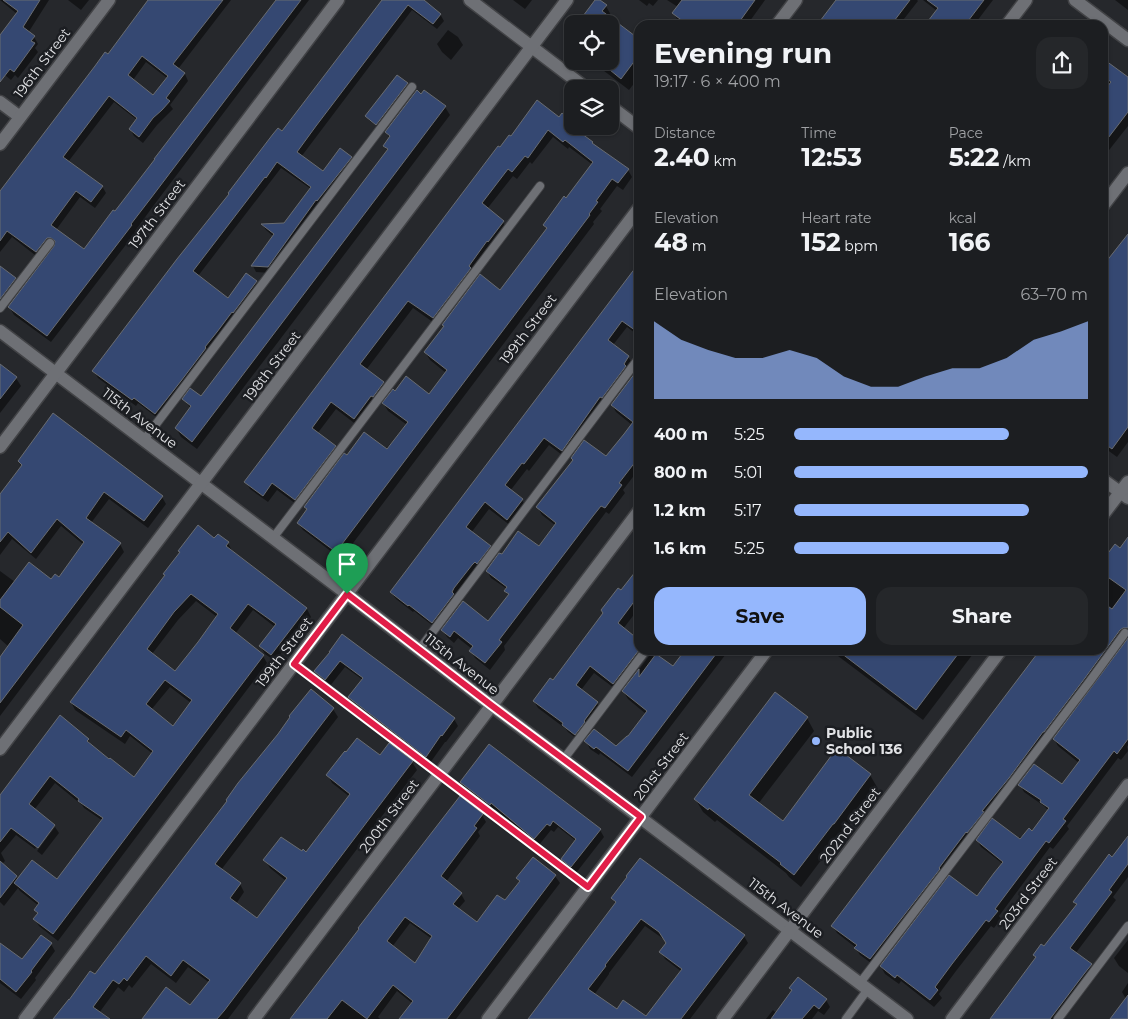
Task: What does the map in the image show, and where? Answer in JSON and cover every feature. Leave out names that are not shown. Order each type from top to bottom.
[{"type":"street","name":"196th Street","points":[[0,144],[109,0]]},
{"type":"street","name":"197th Street","points":[[0,447],[338,0]]},
{"type":"street","points":[[470,0],[575,80]]},
{"type":"street","name":"198th Street","points":[[0,749],[567,0]]},
{"type":"street","points":[[781,20],[796,0]]},
{"type":"street","points":[[1011,20],[1026,0]]},
{"type":"street","points":[[1075,0],[1102,20]]},
{"type":"street","points":[[1108,25],[1128,40]]},
{"type":"street","points":[[0,102],[20,118]]},
{"type":"street","points":[[619,113],[634,124]]},
{"type":"street","points":[[1108,199],[1128,174]]},
{"type":"street","name":"199th Street","points":[[25,1019],[634,215]]},
{"type":"street","name":"115th Avenue","points":[[0,331],[202,483],[563,760],[907,1019]]},
{"type":"street","points":[[1108,482],[1125,491],[1108,509]]},
{"type":"street","name":"200th Street","points":[[254,1019],[634,518]]},
{"type":"street","name":"201st Street","points":[[488,1019],[763,655]]},
{"type":"street","name":"202nd Street","points":[[723,1019],[997,655]]},
{"type":"street","name":"203rd Street","points":[[952,1019],[1128,785]]},
{"type":"lane","points":[[144,440],[412,87]]},
{"type":"lane","points":[[273,538],[540,186]]},
{"type":"lane","points":[[0,308],[50,243]]},
{"type":"lane","points":[[419,650],[634,365]]},
{"type":"lane","points":[[846,1019],[864,986],[1125,633]]},
{"type":"lane","points":[[563,760],[642,655]]},
{"type":"lane","points":[[294,664],[588,887]]},
{"type":"lane","points":[[1058,1019],[1128,926]]},
{"type":"building","points":[[3,0],[40,0],[23,27],[35,36],[31,41],[35,43],[14,72],[10,69],[0,82],[0,35],[18,11]]},
{"type":"building","points":[[148,0],[223,0],[173,64],[185,73],[166,98],[170,101],[153,118],[139,137],[129,129],[137,118],[109,96],[63,157],[103,186],[91,202],[76,191],[51,225],[84,249],[276,0],[301,0],[47,336],[8,307],[54,246],[55,241],[47,238],[36,252],[7,231],[0,241],[0,191],[105,52],[108,54]],"holes":[[[142,56],[168,76],[153,95],[128,75]]]},
{"type":"building","points":[[382,0],[424,0],[441,14],[433,24],[408,5],[297,152],[323,171],[340,148],[352,157],[316,200],[268,267],[251,266],[274,234],[261,224],[284,223],[311,187],[277,162],[193,271],[228,298],[246,273],[257,281],[155,414],[92,371],[273,134],[278,128],[282,131]]},
{"type":"building","points":[[595,0],[600,0],[607,5],[602,11],[607,15],[584,15]]},
{"type":"building","points":[[682,0],[755,0],[741,20],[681,20],[672,13]]},
{"type":"building","points":[[836,0],[910,0],[895,20],[821,20]]},
{"type":"building","points":[[927,0],[984,0],[969,20],[929,20],[938,8]]},
{"type":"building","points":[[619,24],[634,35],[634,62],[621,79],[610,70],[619,70]]},
{"type":"building","points":[[1108,62],[1128,77],[1128,112],[1108,138],[1108,86],[1111,82],[1108,80]]},
{"type":"building","points":[[397,75],[408,83],[376,125],[365,116]]},
{"type":"building","points":[[417,90],[421,94],[424,90],[446,106],[192,442],[175,428],[191,406],[182,399],[190,388],[201,396],[388,149],[383,146],[390,136],[385,132]]},
{"type":"building","points":[[537,100],[559,117],[562,113],[564,115],[564,135],[584,135],[629,169],[618,183],[612,179],[596,201],[598,202],[590,215],[336,552],[297,523],[307,509],[304,507],[344,453],[347,455],[364,432],[387,449],[408,422],[382,403],[393,389],[395,391],[406,376],[429,394],[447,370],[424,352],[444,326],[442,325],[480,274],[500,290],[547,228],[543,225],[564,196],[566,198],[593,162],[565,140],[563,142],[548,130],[528,158],[525,156],[512,172],[508,169],[482,203],[504,221],[487,241],[469,266],[471,268],[433,318],[408,301],[360,364],[384,382],[354,419],[331,402],[312,428],[336,446],[295,500],[272,483],[263,496],[244,482],[498,146],[500,147],[509,135],[511,136]]},
{"type":"building","points":[[1128,234],[1128,427],[1112,449],[1108,446],[1108,259]]},
{"type":"building","points":[[0,266],[16,278],[0,299]]},
{"type":"building","points":[[634,270],[634,329],[622,321],[608,340],[629,356],[624,364],[626,366],[602,398],[600,397],[562,451],[544,438],[505,485],[523,499],[507,520],[485,502],[466,527],[491,546],[477,564],[475,562],[472,565],[454,588],[452,592],[454,594],[432,623],[390,592]]},
{"type":"building","points":[[0,364],[17,377],[0,399]]},
{"type":"building","points":[[634,374],[634,464],[619,483],[622,485],[605,508],[601,506],[593,516],[499,640],[502,642],[485,663],[469,651],[473,646],[454,631],[450,637],[441,630],[463,601],[488,621],[509,594],[504,591],[507,587],[486,571],[499,553],[502,554],[518,531],[539,546],[556,523],[536,507],[573,460],[571,458],[584,440],[606,456],[624,434],[633,422],[611,405]]},
{"type":"building","points":[[53,413],[163,496],[144,521],[104,492],[86,518],[121,543],[0,703],[0,657],[23,625],[0,607],[0,600],[29,562],[51,579],[55,574],[59,577],[84,542],[57,519],[31,553],[8,532],[0,542],[0,494],[22,465],[18,461]]},
{"type":"building","points":[[198,525],[214,538],[218,534],[229,542],[226,546],[307,608],[271,655],[259,646],[276,624],[248,604],[230,628],[264,655],[53,934],[33,919],[38,913],[34,910],[39,903],[14,883],[32,860],[57,879],[103,818],[78,801],[79,799],[50,776],[29,804],[55,825],[38,848],[11,828],[0,842],[0,795],[60,715],[89,739],[87,741],[134,777],[153,751],[126,730],[121,737],[70,702],[165,575],[163,574],[180,552],[178,551]],"holes":[[[191,594],[218,614],[175,671],[147,649],[174,612]],[[165,680],[192,700],[173,726],[146,704]]]},
{"type":"building","points":[[1128,537],[1128,628],[1120,630],[1108,646],[1108,606],[1112,609],[1126,590],[1108,577],[1108,553],[1115,544],[1120,548]]},
{"type":"building","points":[[634,573],[634,602],[618,623],[634,636],[635,655],[613,684],[590,666],[576,685],[598,702],[575,735],[562,725],[563,723],[533,701],[550,678],[553,680],[603,613],[601,610],[618,588],[621,590]]},
{"type":"building","points":[[342,634],[455,718],[426,757],[348,697],[363,678],[340,661],[325,680],[314,671]]},
{"type":"building","points":[[1128,638],[1128,739],[1117,754],[1114,751],[1063,819],[1066,821],[1049,843],[1046,841],[995,909],[998,911],[989,922],[986,920],[952,964],[935,987],[938,990],[930,1000],[897,975],[895,978],[880,966],[949,875],[977,896],[1003,862],[976,840],[992,818],[1020,839],[1029,828],[1032,831],[1049,808],[1040,802],[1041,800],[1018,785],[1034,764],[1062,784],[1080,760],[1053,739]]},
{"type":"building","points":[[655,655],[673,666],[681,655],[715,655],[628,771],[596,747],[594,749],[584,741],[594,729],[616,746],[628,736],[647,711],[622,691],[639,669],[639,677]]},
{"type":"building","points":[[844,655],[957,655],[916,710]]},
{"type":"building","points":[[1036,655],[1102,655],[982,811],[984,812],[966,832],[940,869],[870,959],[854,948],[857,945],[831,926]]},
{"type":"building","points":[[311,689],[334,708],[215,864],[241,883],[230,898],[257,918],[287,878],[263,860],[281,837],[306,852],[350,794],[326,775],[357,738],[380,755],[389,743],[413,761],[224,1011],[217,1019],[142,1019],[166,987],[190,1005],[210,980],[183,960],[171,976],[146,956],[127,981],[124,978],[119,984],[113,980],[93,1007],[110,1019],[53,1019],[90,971],[95,974]]},
{"type":"building","points":[[775,692],[808,717],[749,795],[783,821],[837,748],[871,774],[794,875],[709,808],[708,810],[694,799]]},
{"type":"building","points":[[489,744],[601,829],[571,867],[561,859],[576,839],[553,821],[550,826],[547,824],[534,839],[491,803],[490,805],[460,782]]},
{"type":"building","points":[[460,796],[483,814],[474,826],[477,828],[441,876],[462,893],[453,904],[477,922],[497,895],[505,900],[520,881],[516,878],[533,857],[556,875],[447,1019],[399,1019],[413,1001],[393,985],[367,1019],[342,1000],[327,1019],[290,1019]],"holes":[[[405,917],[432,936],[415,963],[387,941]]]},
{"type":"building","points":[[1128,836],[1128,864],[1109,890],[1112,892],[1070,948],[1092,964],[1050,1019],[990,1019],[1036,957],[1033,955],[1041,944],[1044,946],[1077,904],[1073,902],[1109,854],[1112,857]]},
{"type":"building","points":[[640,858],[745,935],[681,1019],[528,1019],[616,902],[611,898]],"holes":[[[641,919],[659,932],[666,943],[659,952],[682,969],[646,1016],[623,1000],[617,1009],[588,989]]]},
{"type":"building","points":[[0,861],[17,876],[0,898]]},
{"type":"building","points":[[41,935],[52,943],[16,992],[0,979],[0,943],[22,959]]},
{"type":"building","points":[[798,977],[827,999],[819,1009],[814,1005],[802,1019],[771,1019],[792,990],[789,988]]},
{"type":"building","points":[[1128,995],[1128,1019],[1110,1019]]},
{"type":"place","name":"Public School 136","points":[[816,741]]},
{"type":"route","points":[[347,594],[563,760],[641,817],[588,887],[294,664],[347,594]]}]
